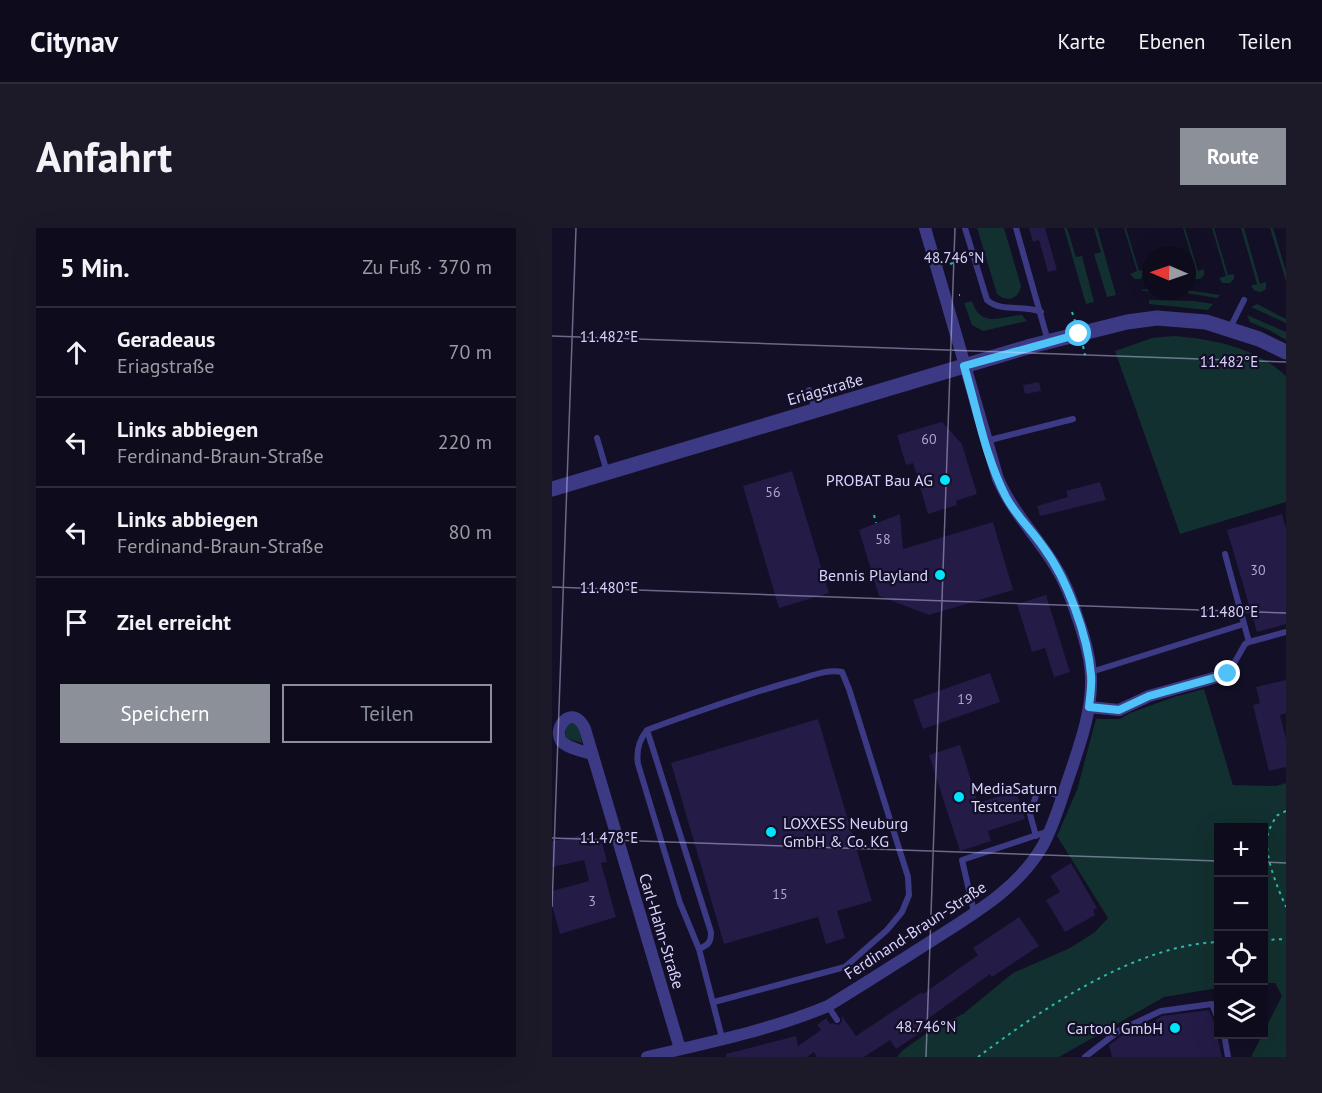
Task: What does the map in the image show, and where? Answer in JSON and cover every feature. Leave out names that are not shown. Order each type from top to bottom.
[{"type":"street","name":"Ferdinand-Braun-Straße","points":[[647,1057],[682,1053],[722,1038],[804,1016],[828,1006],[975,913],[1005,890],[1028,867],[1042,847],[1062,797],[1089,707],[1091,672],[1074,608],[1061,576],[1044,547],[1006,498],[985,441],[924,228]]},
{"type":"street","name":"Eriagstraße","points":[[552,489],[1048,341],[1108,326],[1157,318],[1206,322],[1260,339],[1286,352]]},
{"type":"street","points":[[1089,707],[1119,710],[1149,696],[1228,674]]},
{"type":"street","name":"Carl-Hahn-Straße","points":[[591,754],[682,1053]]},
{"type":"lane","points":[[965,228],[987,300],[999,307],[1026,307],[1041,312]]},
{"type":"lane","points":[[1016,228],[1048,341]]},
{"type":"lane","points":[[1230,328],[1244,300]]},
{"type":"lane","points":[[810,390],[815,411]]},
{"type":"lane","points":[[985,441],[1073,419]]},
{"type":"lane","points":[[597,438],[607,472]]},
{"type":"lane","points":[[1225,554],[1249,642]]},
{"type":"lane","points":[[1091,672],[1244,624]]},
{"type":"lane","points":[[1228,674],[1245,644],[1286,632]]},
{"type":"lane","points":[[714,1002],[845,967],[887,930],[902,912],[909,895],[908,877],[842,672],[823,673],[758,690],[647,730],[641,737],[637,753],[638,764],[680,903],[699,949],[722,1038]]},
{"type":"lane","points":[[647,730],[711,932],[711,941],[699,949]]},
{"type":"lane","points":[[1036,836],[1030,814],[1038,789],[1062,797]]},
{"type":"lane","points":[[975,913],[962,860],[1049,831]]},
{"type":"lane","points":[[1085,1057],[1120,1030],[1161,1011],[1212,1004],[1214,1009]]},
{"type":"lane","points":[[828,1006],[837,1020]]},
{"type":"lane","points":[[1225,1039],[1228,1057]]},
{"type":"path","points":[[874,515],[876,524]]},
{"type":"path","points":[[1286,811],[1276,816],[1268,835],[1269,854],[1276,883],[1286,908]]},
{"type":"path","points":[[1268,940],[1286,939]]},
{"type":"path","points":[[978,1057],[1070,994],[1121,968],[1163,953],[1214,942]]},
{"type":"green space","points":[[977,228],[1004,228],[1021,286],[1015,297],[1008,299],[997,294]]},
{"type":"green space","points":[[1064,228],[1067,228],[1076,257],[1082,256],[1094,302],[1086,304]]},
{"type":"green space","points":[[1094,228],[1097,228],[1116,295],[1107,297],[1094,254],[1101,252]]},
{"type":"green space","points":[[1124,228],[1126,228],[1139,271],[1142,270],[1141,279],[1135,279],[1130,274],[1137,271]]},
{"type":"green space","points":[[1183,228],[1185,228],[1190,246],[1188,246]]},
{"type":"green space","points":[[1212,228],[1214,228],[1228,275],[1234,274],[1234,279],[1230,283],[1222,283],[1219,278],[1226,276]]},
{"type":"green space","points":[[1241,228],[1244,228],[1260,284],[1266,282],[1266,289],[1261,292],[1255,291],[1251,286],[1257,284]]},
{"type":"green space","points":[[1270,228],[1273,228],[1286,271],[1286,281]]},
{"type":"green space","points":[[1196,264],[1198,271],[1204,269],[1204,275],[1196,279]]},
{"type":"green space","points":[[1196,291],[1220,295],[1217,298],[1196,295]]},
{"type":"green space","points":[[1149,300],[1194,301],[1213,304],[1208,310],[1149,304]]},
{"type":"green space","points":[[972,301],[976,310],[986,318],[1022,315],[1027,321],[983,331],[972,325],[964,303]]},
{"type":"green space","points":[[1257,304],[1286,319],[1286,323],[1251,307]]},
{"type":"green space","points":[[1247,315],[1286,332],[1286,340],[1250,322]]},
{"type":"green space","points":[[1174,336],[1219,343],[1248,352],[1274,366],[1286,376],[1286,502],[1180,534],[1115,351],[1152,338]]},
{"type":"green space","points":[[1204,689],[1233,785],[1276,786],[1286,783],[1286,1057],[1251,1057],[1260,1039],[1268,1039],[1268,1024],[1282,996],[1275,983],[1268,983],[1268,823],[1214,823],[1214,989],[1164,997],[1059,1057],[897,1057],[903,1050],[934,1028],[963,1014],[1013,973],[1070,948],[1095,932],[1108,918],[1057,836],[1077,790],[1096,719],[1120,719],[1174,697]]},
{"type":"green space","points":[[572,723],[579,727],[582,743],[565,736],[566,726]]},
{"type":"building","points":[[1029,228],[1045,228],[1057,270],[1048,272],[1039,240],[1033,242]]},
{"type":"building","points":[[1039,382],[1041,391],[1025,394],[1023,385]]},
{"type":"building","name":"PROBAT Bau AG","points":[[942,422],[962,444],[977,494],[956,501],[957,505],[928,514],[913,463],[906,465],[897,435]]},
{"type":"building","points":[[792,471],[829,593],[779,608],[743,486]]},
{"type":"building","points":[[1100,482],[1106,500],[1040,516],[1037,506],[1068,497],[1066,491]]},
{"type":"building","name":"Bennis Playland","points":[[900,514],[903,549],[993,522],[1013,590],[929,615],[879,596],[859,530]]},
{"type":"building","points":[[1282,514],[1286,529],[1286,624],[1257,632],[1227,530]]},
{"type":"building","points":[[1046,595],[1070,672],[1054,677],[1045,648],[1032,652],[1017,604]]},
{"type":"building","points":[[990,673],[1000,702],[923,729],[913,700]]},
{"type":"building","points":[[1286,680],[1286,713],[1280,715],[1286,739],[1286,767],[1269,771],[1253,705],[1260,703],[1256,687]]},
{"type":"building","name":"LOXXESS Neuburg GmbH & Co. KG","points":[[818,719],[872,901],[837,911],[845,938],[826,944],[818,917],[724,944],[671,763]]},
{"type":"building","name":"MediaSaturn Testcenter","points":[[960,745],[978,803],[1016,791],[1025,819],[988,831],[991,841],[960,851],[929,755]]},
{"type":"building","points":[[586,834],[589,846],[602,842],[607,862],[601,863],[616,917],[560,934],[552,905],[552,891],[589,881],[584,860],[552,867],[552,841]]},
{"type":"building","points":[[1071,863],[1097,908],[1093,910],[1095,915],[1065,932],[1046,900],[1060,892],[1050,876]]},
{"type":"building","points":[[1019,917],[1039,946],[992,977],[990,974],[922,1023],[926,1029],[896,1049],[890,1040],[864,1057],[817,1057],[814,1052],[807,1057],[726,1057],[726,1054],[796,1036],[798,1046],[821,1030],[817,1025],[826,1018],[830,1024],[838,1025],[842,1022],[842,1016],[856,1036],[922,992],[923,994],[978,955],[973,948]]},
{"type":"building","name":"Cartool GmbH","points":[[1209,1010],[1214,1022],[1214,1039],[1218,1039],[1222,1057],[1112,1057],[1109,1045],[1123,1035],[1133,1033],[1135,1029],[1156,1021],[1162,1016]]},
{"type":"place","name":"PROBAT Bau AG","points":[[945,480]]},
{"type":"place","name":"Bennis Playland","points":[[940,575]]},
{"type":"place","name":"MediaSaturn Testcenter","points":[[959,797]]},
{"type":"place","name":"LOXXESS Neuburg GmbH & Co. KG","points":[[771,832]]},
{"type":"place","name":"Cartool GmbH","points":[[1175,1028]]},
{"type":"route","points":[[1079,334],[964,366],[989,456],[1006,498],[1044,547],[1071,597],[1084,640],[1091,676],[1089,707],[1119,710],[1149,696],[1228,674]]}]
